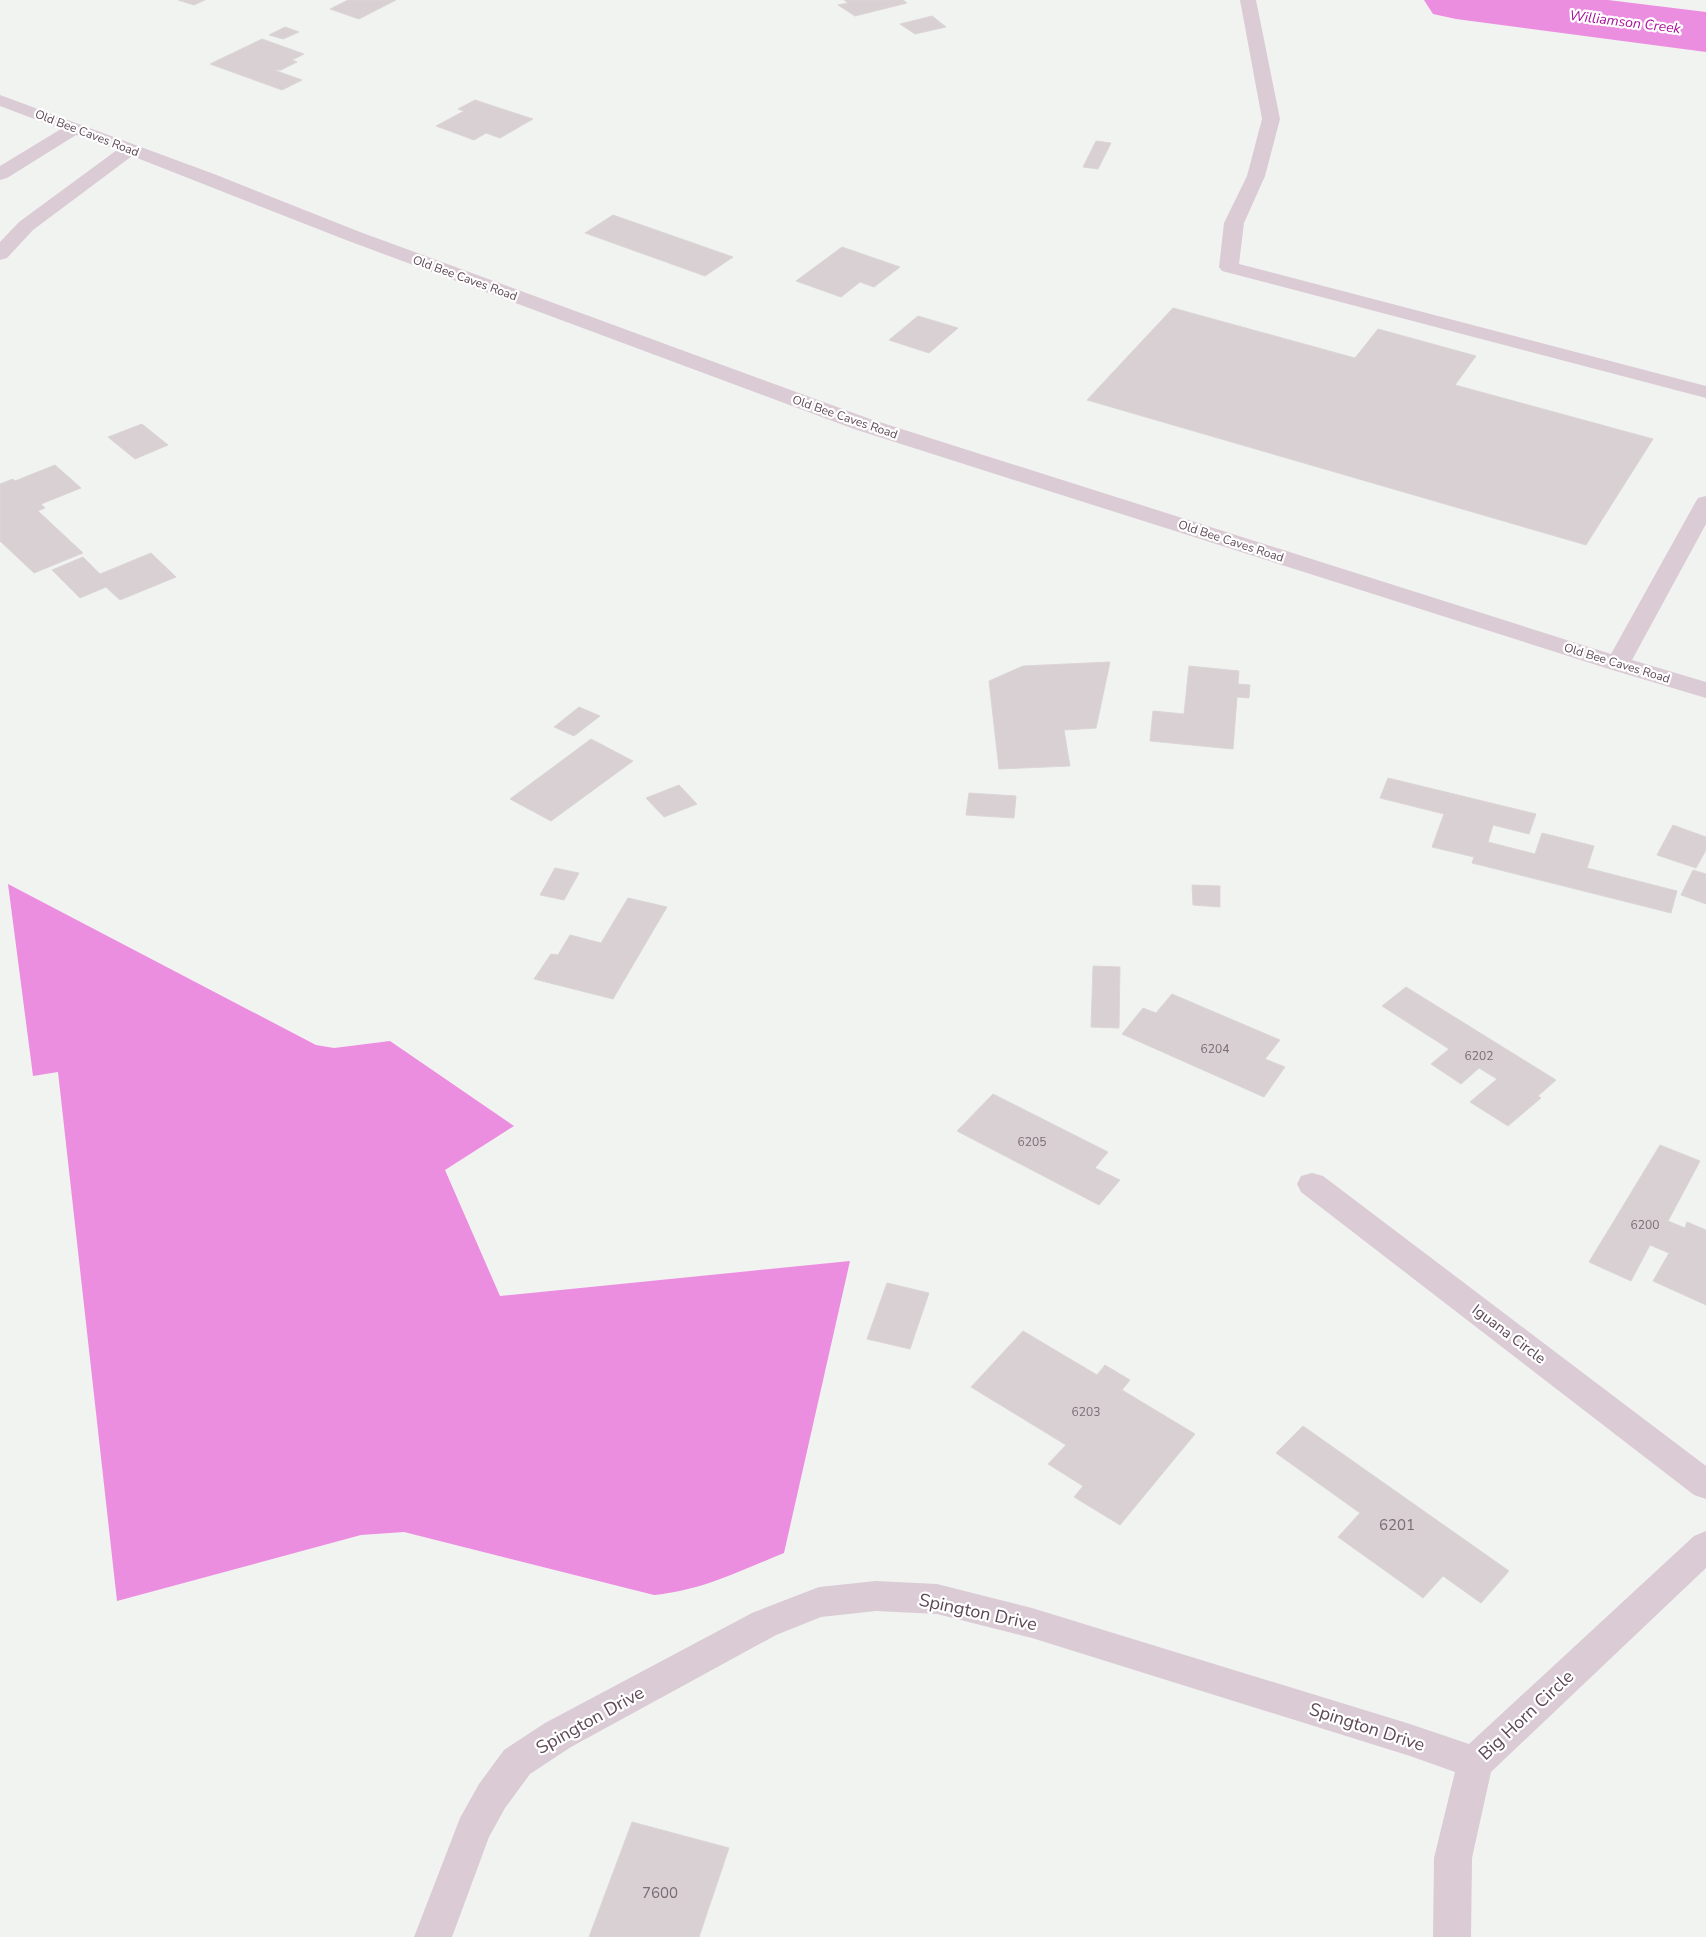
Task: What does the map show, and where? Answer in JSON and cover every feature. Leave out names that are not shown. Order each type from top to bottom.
[{"type":"street","points":[[1248,0],[1271,119],[1256,176],[1234,222],[1229,267],[1706,392]]},
{"type":"street","name":"Old Bee Caves Road","points":[[0,100],[362,240],[862,424],[1618,664],[1706,690]]},
{"type":"street","points":[[0,174],[74,128]]},
{"type":"street","points":[[0,254],[26,226],[130,149]]},
{"type":"street","points":[[1618,664],[1706,503]]},
{"type":"street","name":"Iguana Circle","points":[[1312,1184],[1706,1485]]},
{"type":"street","name":"Big Horn Circle","points":[[1452,1937],[1453,1858],[1475,1763],[1706,1546]]},
{"type":"street","name":"Spington Drive","points":[[433,1937],[473,1830],[492,1796],[517,1762],[558,1734],[639,1693],[764,1624],[819,1602],[876,1596],[937,1599],[1032,1623],[1400,1737],[1475,1763]]},
{"type":"shaded area","points":[[8,884],[316,1045],[334,1048],[390,1041],[514,1126],[445,1170],[500,1296],[850,1261],[784,1553],[705,1584],[671,1593],[654,1595],[404,1532],[361,1535],[117,1601],[58,1072],[33,1076]]},
{"type":"building","points":[[178,0],[205,0],[194,5]]},
{"type":"building","points":[[348,0],[396,0],[359,19],[330,9]]},
{"type":"building","points":[[844,0],[903,0],[907,3],[855,16],[838,5],[848,3]]},
{"type":"building","points":[[932,16],[946,27],[915,34],[900,24]]},
{"type":"building","points":[[285,27],[299,32],[283,39],[269,35]]},
{"type":"building","points":[[262,39],[304,54],[292,60],[297,62],[281,70],[274,70],[302,80],[282,90],[210,64]]},
{"type":"building","points":[[475,100],[533,119],[500,138],[486,133],[474,140],[436,126],[464,111],[458,109]]},
{"type":"building","points":[[1096,141],[1111,143],[1098,169],[1083,167]]},
{"type":"building","points":[[613,215],[733,257],[705,276],[585,233]]},
{"type":"building","points":[[842,247],[900,267],[874,287],[860,282],[841,297],[796,281]]},
{"type":"building","points":[[1173,308],[1355,358],[1378,329],[1476,356],[1455,385],[1653,439],[1586,545],[1087,400]]},
{"type":"building","points":[[918,316],[958,328],[929,353],[889,340]]},
{"type":"building","points":[[142,424],[168,445],[135,459],[108,437]]},
{"type":"building","points":[[55,465],[81,488],[41,504],[45,508],[38,511],[83,553],[34,573],[0,541],[0,484],[13,479],[15,481]]},
{"type":"building","points":[[151,553],[176,577],[120,600],[106,587],[80,598],[52,570],[83,557],[100,574]]},
{"type":"building","points":[[1110,662],[1096,728],[1064,730],[1070,766],[999,769],[989,681],[1023,666]]},
{"type":"building","points":[[1189,666],[1239,671],[1238,684],[1250,685],[1249,698],[1237,697],[1233,749],[1150,741],[1153,711],[1184,714]]},
{"type":"building","points":[[579,707],[600,716],[574,736],[554,727]]},
{"type":"building","points":[[591,739],[633,761],[551,821],[510,799]]},
{"type":"building","points":[[1388,778],[1536,814],[1529,834],[1493,825],[1488,842],[1535,854],[1542,833],[1594,846],[1587,868],[1677,891],[1671,913],[1472,863],[1474,857],[1432,847],[1444,814],[1380,798]]},
{"type":"building","points":[[679,785],[697,804],[664,817],[646,798]]},
{"type":"building","points":[[969,793],[1016,796],[1014,818],[966,815]]},
{"type":"building","points":[[1673,825],[1706,837],[1706,850],[1696,868],[1657,855]]},
{"type":"building","points":[[555,868],[579,873],[564,900],[540,895]]},
{"type":"building","points":[[1693,870],[1706,874],[1706,904],[1681,895]]},
{"type":"building","points":[[1192,885],[1220,886],[1220,907],[1193,905]]},
{"type":"building","points":[[628,898],[667,907],[613,999],[534,979],[551,954],[558,955],[570,935],[601,943]]},
{"type":"building","points":[[1093,966],[1120,967],[1119,1028],[1091,1027]]},
{"type":"building","points":[[1406,987],[1556,1080],[1538,1096],[1541,1098],[1508,1126],[1470,1102],[1497,1079],[1479,1068],[1461,1084],[1431,1064],[1449,1049],[1382,1006]]},
{"type":"building","points":[[1172,994],[1280,1040],[1265,1059],[1285,1067],[1264,1097],[1122,1034],[1143,1008],[1156,1013]]},
{"type":"building","points":[[993,1094],[1108,1152],[1095,1168],[1120,1180],[1099,1205],[957,1131]]},
{"type":"building","points":[[1660,1145],[1700,1161],[1668,1221],[1685,1228],[1687,1222],[1706,1230],[1706,1305],[1653,1281],[1669,1253],[1650,1245],[1631,1281],[1589,1262]]},
{"type":"building","points":[[887,1283],[929,1293],[910,1349],[867,1339]]},
{"type":"building","points":[[1023,1331],[1097,1375],[1105,1365],[1130,1380],[1122,1390],[1195,1434],[1120,1525],[1074,1497],[1083,1486],[1048,1464],[1066,1445],[971,1387]]},
{"type":"building","points":[[1303,1426],[1509,1571],[1481,1603],[1443,1576],[1423,1598],[1338,1537],[1360,1513],[1276,1453]]},
{"type":"building","points":[[632,1822],[729,1848],[699,1937],[589,1937]]},
{"type":"waterway","name":"Williamson Creek","points":[[1456,0],[1706,32]]}]
